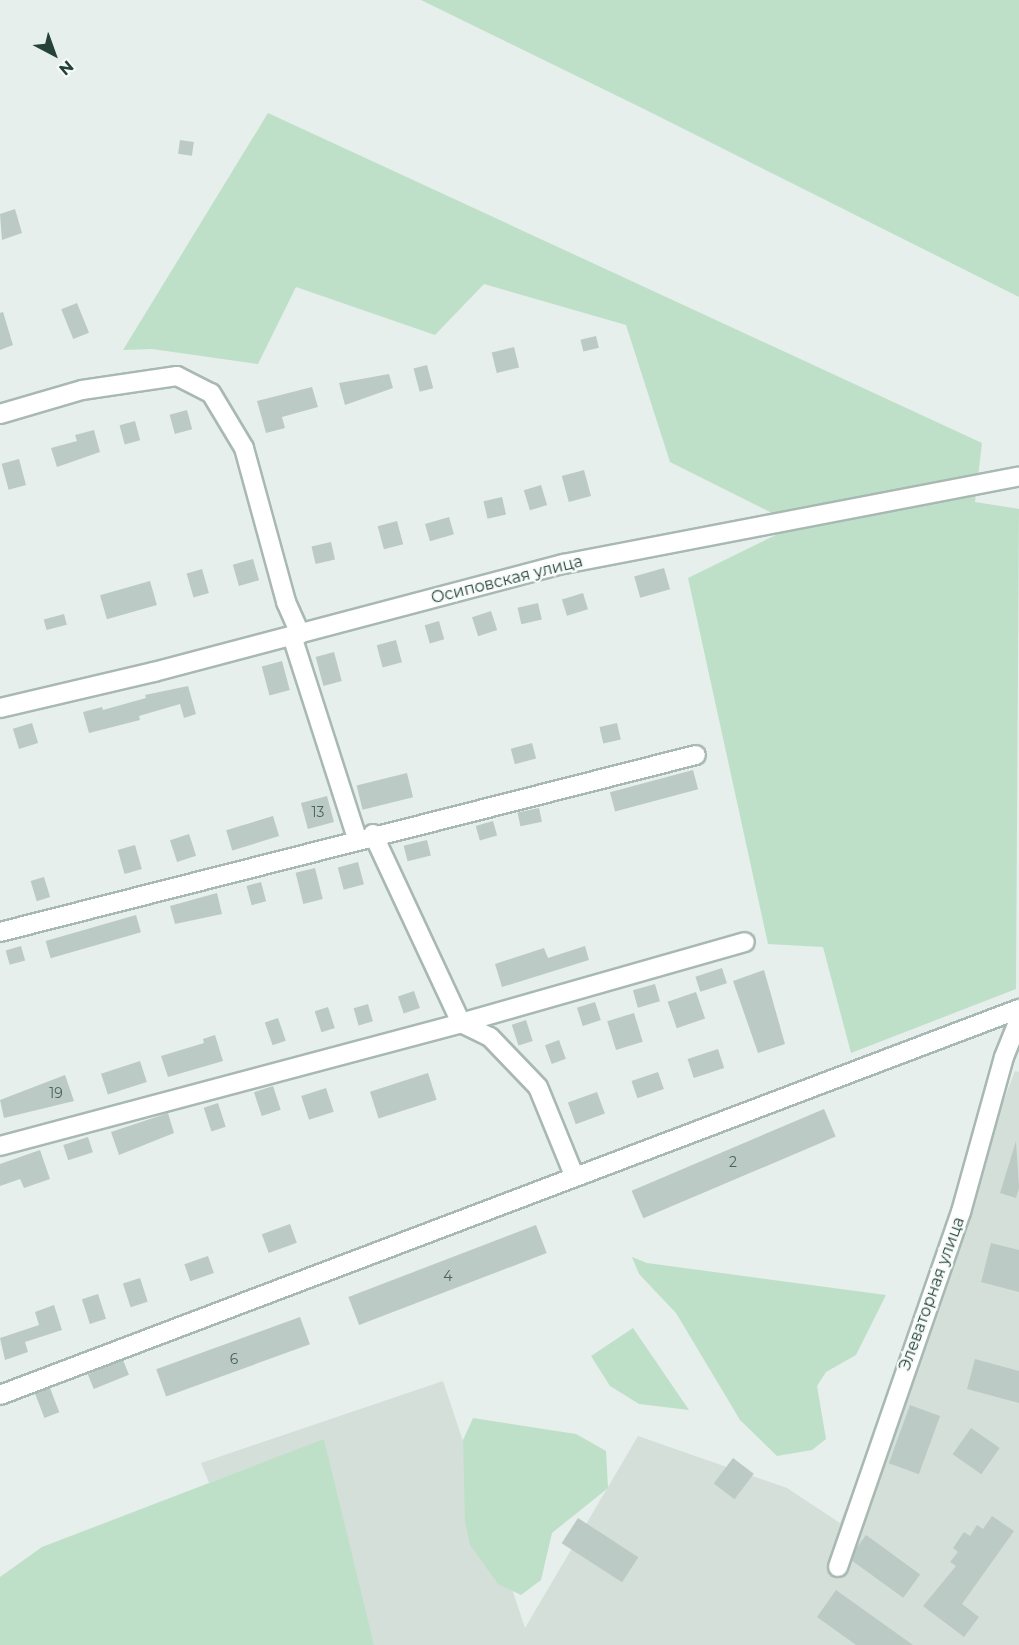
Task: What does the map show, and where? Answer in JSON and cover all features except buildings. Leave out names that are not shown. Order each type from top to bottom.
[{"type":"street","points":[[0,414],[82,390],[177,375],[211,393],[244,448],[296,635],[365,837],[461,1023],[490,1037],[538,1087],[574,1175]]},
{"type":"street","name":"Осиповская улица","points":[[0,708],[296,635],[564,564],[1019,476]]},
{"type":"street","points":[[0,932],[365,837],[696,755]]},
{"type":"street","points":[[0,1146],[461,1023],[745,942]]},
{"type":"street","points":[[0,1395],[574,1175],[1019,1009]]},
{"type":"street","name":"Элеваторная улица","points":[[838,1567],[962,1212],[1004,1057],[1019,1020]]},
{"type":"shaded area","points":[[1015,1071],[1019,1072],[1019,1645],[373,1645],[324,1440],[209,1483],[201,1463],[443,1381],[525,1628],[638,1436],[787,1488],[840,1523]]},
{"type":"green space","points":[[421,0],[1019,0],[1019,297],[648,111]]},
{"type":"green space","points":[[268,113],[982,443],[975,502],[1019,509],[1016,989],[851,1053],[823,947],[768,944],[688,578],[796,525],[670,462],[626,325],[484,284],[435,335],[296,287],[258,364],[152,349],[123,350]]},
{"type":"green space","points":[[632,1257],[647,1263],[886,1295],[856,1355],[826,1372],[817,1386],[826,1439],[812,1450],[777,1456],[740,1420],[676,1313],[639,1274]]},
{"type":"green space","points":[[633,1328],[689,1410],[639,1404],[610,1386],[591,1356]]},
{"type":"green space","points":[[473,1418],[576,1434],[606,1451],[608,1488],[552,1533],[541,1580],[521,1595],[498,1584],[470,1545],[465,1522],[463,1440]]},
{"type":"green space","points":[[324,1439],[374,1645],[0,1645],[0,1577],[42,1547]]}]
